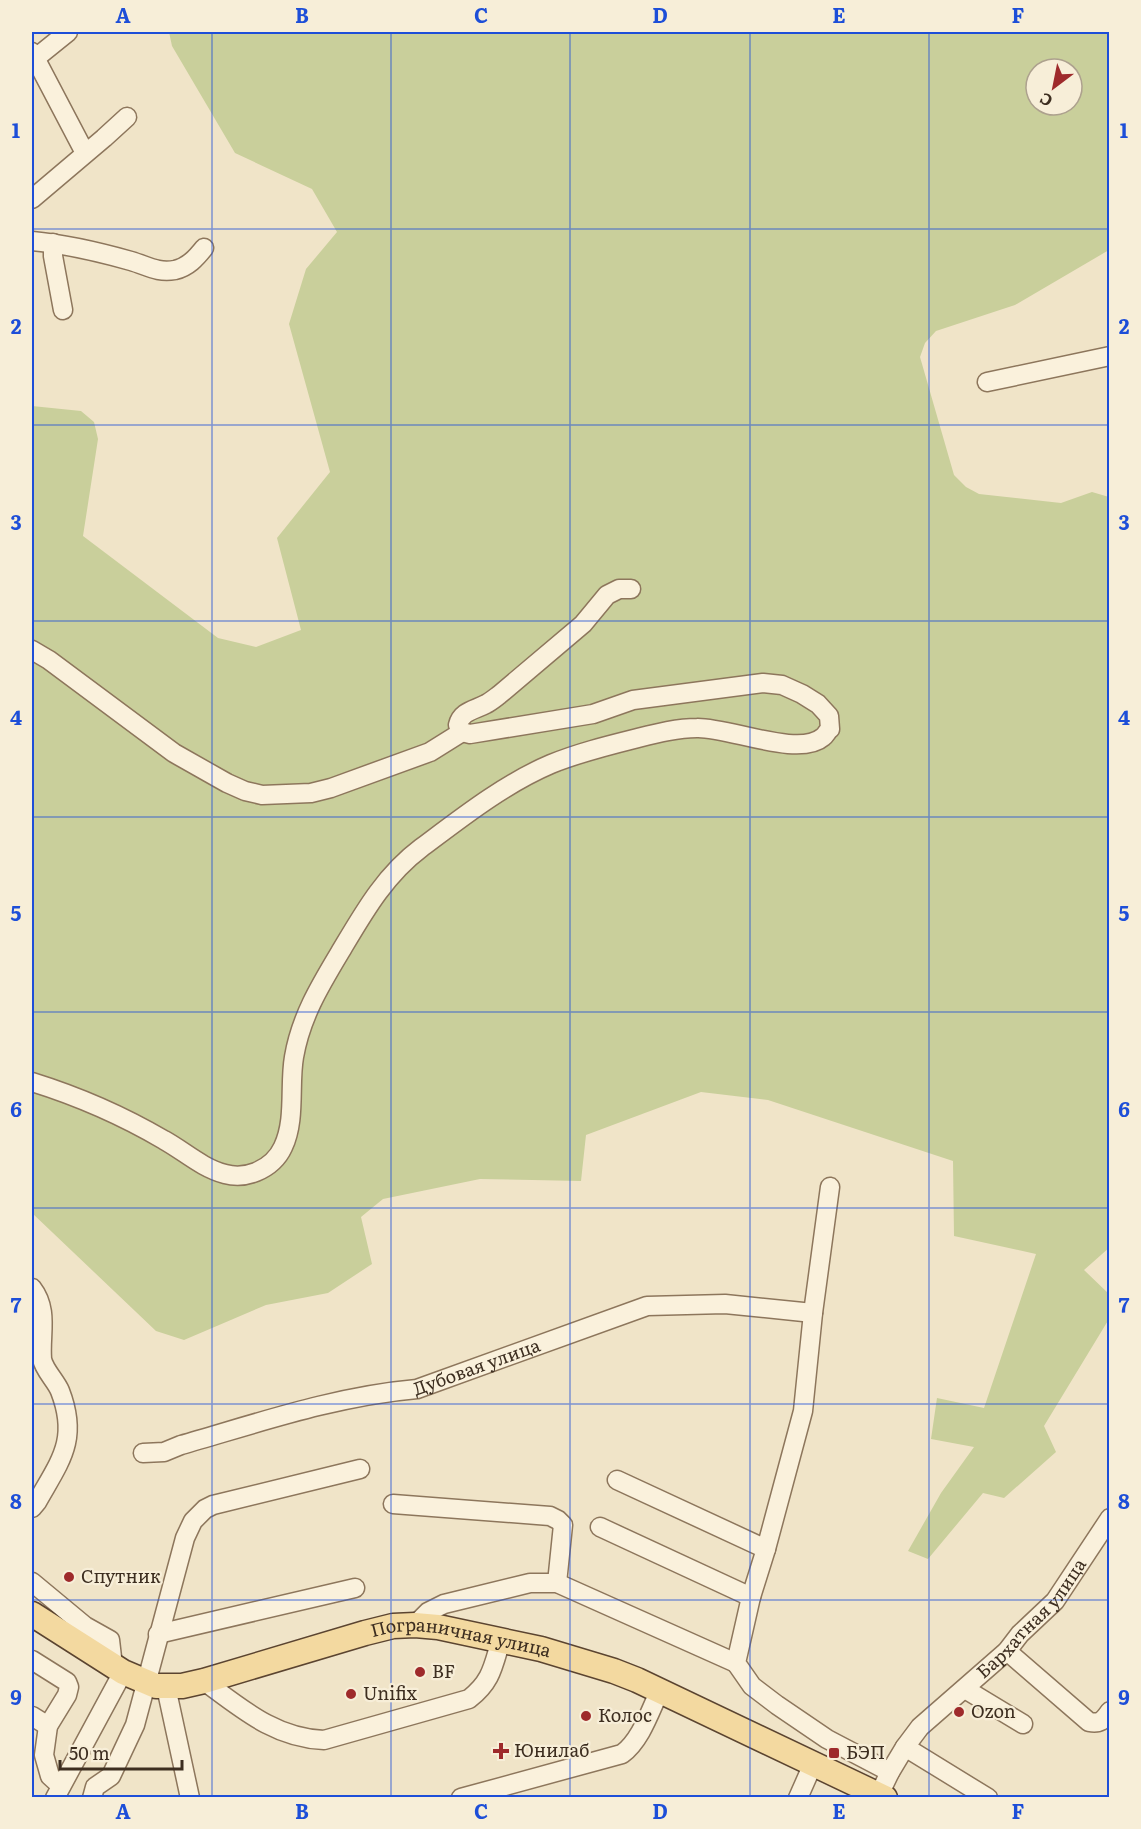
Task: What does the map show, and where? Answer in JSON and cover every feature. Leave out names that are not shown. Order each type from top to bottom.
[{"type":"main road","points":[[32,1614],[118,1669],[156,1685]]},
{"type":"main road","name":"Пограничная улица","points":[[156,1685],[204,1681],[393,1626],[438,1627],[541,1649],[614,1671],[660,1690],[882,1796]]},
{"type":"street","points":[[68,32],[33,57],[85,153]]},
{"type":"street","points":[[32,199],[127,117]]},
{"type":"street","points":[[32,242],[53,243],[132,262],[159,272],[178,270],[193,261],[204,248]]},
{"type":"street","points":[[53,243],[53,256],[63,310]]},
{"type":"street","points":[[987,382],[1110,356]]},
{"type":"street","points":[[462,732],[458,725],[465,713],[499,696],[583,624],[607,595],[619,589],[631,589]]},
{"type":"street","points":[[32,650],[49,660],[174,753],[227,783],[262,795],[311,793],[331,788],[430,752],[462,732],[470,734],[593,714],[633,700],[763,683],[782,685],[819,704],[829,716],[830,729],[822,738],[810,743],[788,744],[764,741],[723,731],[698,728],[670,731],[597,748],[550,765],[511,786],[467,814],[413,854],[388,879],[369,903],[314,996],[301,1026],[294,1058],[289,1127],[283,1146],[274,1161],[259,1171],[240,1177],[225,1174],[205,1166],[166,1140],[144,1129],[61,1091],[32,1082]]},
{"type":"street","points":[[736,1663],[751,1597],[803,1411],[830,1187]]},
{"type":"street","points":[[32,1288],[43,1310],[37,1356],[57,1384],[66,1407],[68,1432],[64,1456],[32,1508]]},
{"type":"street","name":"Дубовая улица","points":[[143,1453],[164,1452],[181,1445],[320,1406],[417,1389],[647,1306],[725,1304],[813,1313]]},
{"type":"street","points":[[190,1797],[156,1685],[158,1634],[185,1538],[193,1521],[205,1509],[213,1505],[360,1469]]},
{"type":"street","points":[[617,1480],[766,1549]]},
{"type":"street","points":[[393,1504],[550,1516],[563,1525],[557,1583]]},
{"type":"street","name":"Бархатная улица","points":[[882,1796],[890,1772],[920,1727],[1006,1651],[1020,1634],[1055,1601],[1110,1518]]},
{"type":"street","points":[[600,1527],[751,1597]]},
{"type":"street","points":[[32,1582],[85,1626],[110,1640],[118,1669],[58,1792]]},
{"type":"street","points":[[415,1625],[428,1612],[444,1604],[530,1583],[557,1583],[736,1663],[752,1686],[777,1705],[827,1739],[890,1772]]},
{"type":"street","points":[[158,1634],[355,1588]]},
{"type":"street","points":[[204,1681],[257,1720],[289,1735],[324,1740],[469,1699],[481,1690],[490,1677],[501,1640]]},
{"type":"street","points":[[1006,1651],[1089,1722],[1097,1724],[1103,1721],[1110,1711]]},
{"type":"street","points":[[32,1660],[66,1682],[69,1687],[68,1695],[48,1726],[44,1755],[50,1776],[58,1792]]},
{"type":"street","points":[[92,1797],[95,1787],[111,1776],[156,1685]]},
{"type":"street","points":[[965,1689],[1023,1724]]},
{"type":"street","points":[[461,1797],[622,1754],[636,1739],[660,1690]]},
{"type":"street","points":[[32,1716],[48,1726]]},
{"type":"street","points":[[905,1747],[988,1797]]},
{"type":"street","points":[[798,1797],[813,1764]]},
{"type":"green space","points":[[169,32],[1109,32],[1109,250],[1015,305],[936,331],[925,343],[920,357],[954,475],[966,487],[979,494],[1061,503],[1092,492],[1109,497],[1110,1247],[1084,1270],[1109,1294],[1109,1319],[1044,1426],[1056,1452],[1004,1498],[983,1493],[928,1559],[908,1551],[941,1493],[974,1447],[931,1439],[937,1398],[984,1408],[1036,1254],[954,1236],[953,1161],[768,1100],[701,1092],[586,1135],[581,1181],[480,1179],[383,1199],[361,1217],[372,1264],[328,1293],[266,1305],[184,1340],[156,1331],[32,1213],[32,406],[81,411],[94,422],[98,439],[83,536],[218,638],[256,647],[301,630],[277,538],[330,472],[289,324],[306,269],[337,232],[312,189],[235,153],[172,46]]},
{"type":"place","name":"Спутник","points":[[69,1577]]},
{"type":"place","name":"BF","points":[[420,1672]]},
{"type":"place","name":"Unifix","points":[[351,1694]]},
{"type":"place","name":"Ozon","points":[[959,1712]]},
{"type":"place","name":"Колос","points":[[586,1716]]},
{"type":"place","name":"Юнилаб","points":[[501,1751]]},
{"type":"place","name":"БЭП","points":[[834,1753]]}]
